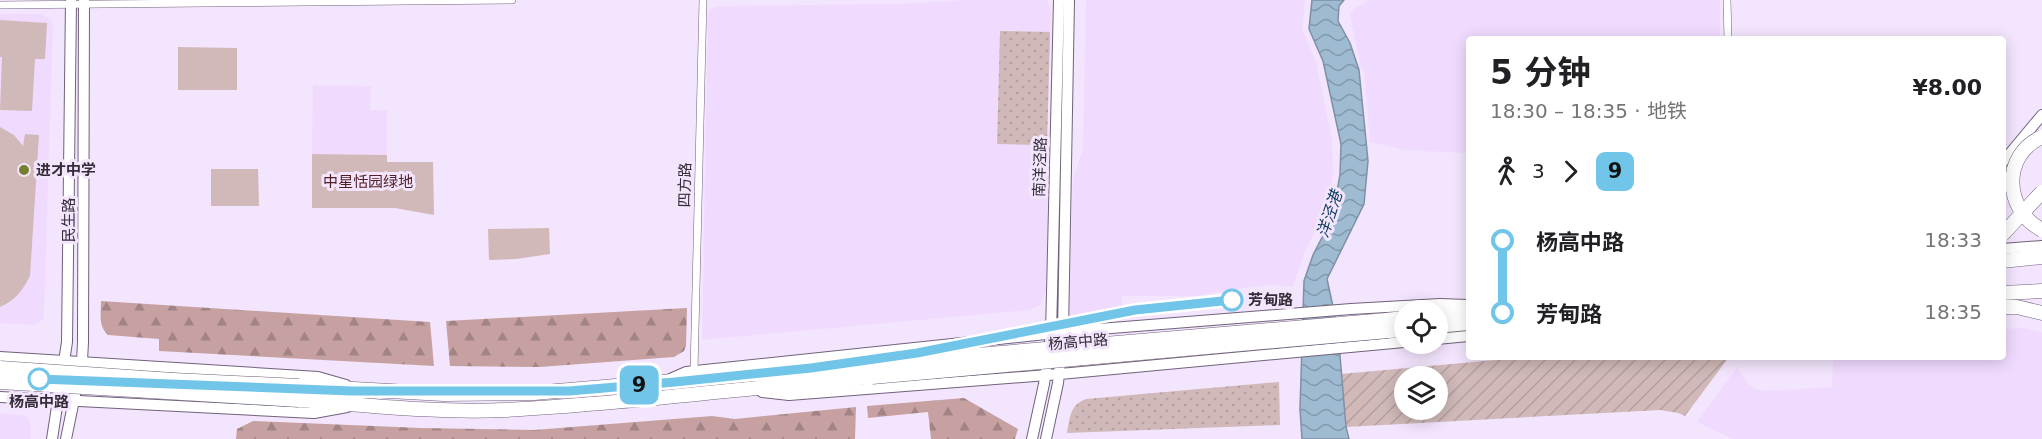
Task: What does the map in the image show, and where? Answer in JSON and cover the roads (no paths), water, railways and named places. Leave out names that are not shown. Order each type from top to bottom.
[{"type":"highway","points":[[2042,137],[2033,141],[2018,159],[2011,181],[2015,201],[2035,227],[2042,230]]},
{"type":"highway","points":[[2006,231],[2042,192]]},
{"type":"highway","points":[[2006,261],[2042,257]]},
{"type":"highway","points":[[2006,293],[2042,291]]},
{"type":"highway","points":[[2006,307],[2017,307],[2042,313]]},
{"type":"highway","points":[[1448,313],[1466,311]]},
{"type":"highway","name":"杨高中路","points":[[0,368],[364,390],[534,393],[872,370],[1387,325],[1394,322]]},
{"type":"highway","points":[[1448,325],[1466,323]]},
{"type":"highway","name":"杨高中路","points":[[1387,325],[1394,327]]},
{"type":"highway","name":"杨高中路","points":[[0,382],[450,410],[502,410],[742,389],[872,370]]},
{"type":"main road","name":"南洋泾路","points":[[1051,334],[1059,0]]},
{"type":"main road","name":"南洋泾路","points":[[1063,332],[1069,0]]},
{"type":"main road","name":"民生路","points":[[52,439],[67,342],[71,2]]},
{"type":"main road","name":"民生路","points":[[66,439],[82,361],[83,342],[84,2]]},
{"type":"main road","points":[[2006,159],[2042,115]]},
{"type":"main road","points":[[2006,249],[2042,246]]},
{"type":"main road","name":"杨高中路","points":[[661,383],[686,372],[1063,332],[1351,309],[1440,304],[1466,305]]},
{"type":"main road","points":[[1046,439],[1060,374],[1063,332]]},
{"type":"main road","points":[[1032,439],[1041,375],[1051,334]]},
{"type":"main road","points":[[1448,338],[1466,336]]},
{"type":"main road","name":"杨高中路","points":[[742,389],[789,395],[1060,374],[1394,343]]},
{"type":"main road","name":"杨高中路","points":[[0,357],[318,377],[364,390]]},
{"type":"main road","points":[[0,398],[314,413],[360,404]]},
{"type":"street","points":[[0,5],[71,2],[512,0]]},
{"type":"street","name":"四方路","points":[[694,371],[703,0]]},
{"type":"street","points":[[1727,0],[1728,36]]},
{"type":"water","points":[[1312,0],[1344,0],[1339,6],[1338,21],[1350,43],[1359,70],[1368,161],[1364,204],[1327,279],[1339,344],[1349,439],[1302,439],[1300,409],[1304,281],[1313,255],[1332,218],[1340,175],[1341,144],[1323,61],[1309,29]]},
{"type":"metro line","name":"9","points":[[39,379],[352,391],[569,391],[811,368],[917,353],[1135,310],[1232,300]]},
{"type":"place","name":"进才中学","points":[[24,170]]},
{"type":"place","name":"芳甸路","points":[[1232,300]]},
{"type":"place","name":"杨高中路","points":[[39,379]]},
{"type":"park label","name":"中星恬园绿地","points":[[368,182]]},
{"type":"water label","name":"洋泾港","points":[[1329,214]]}]
